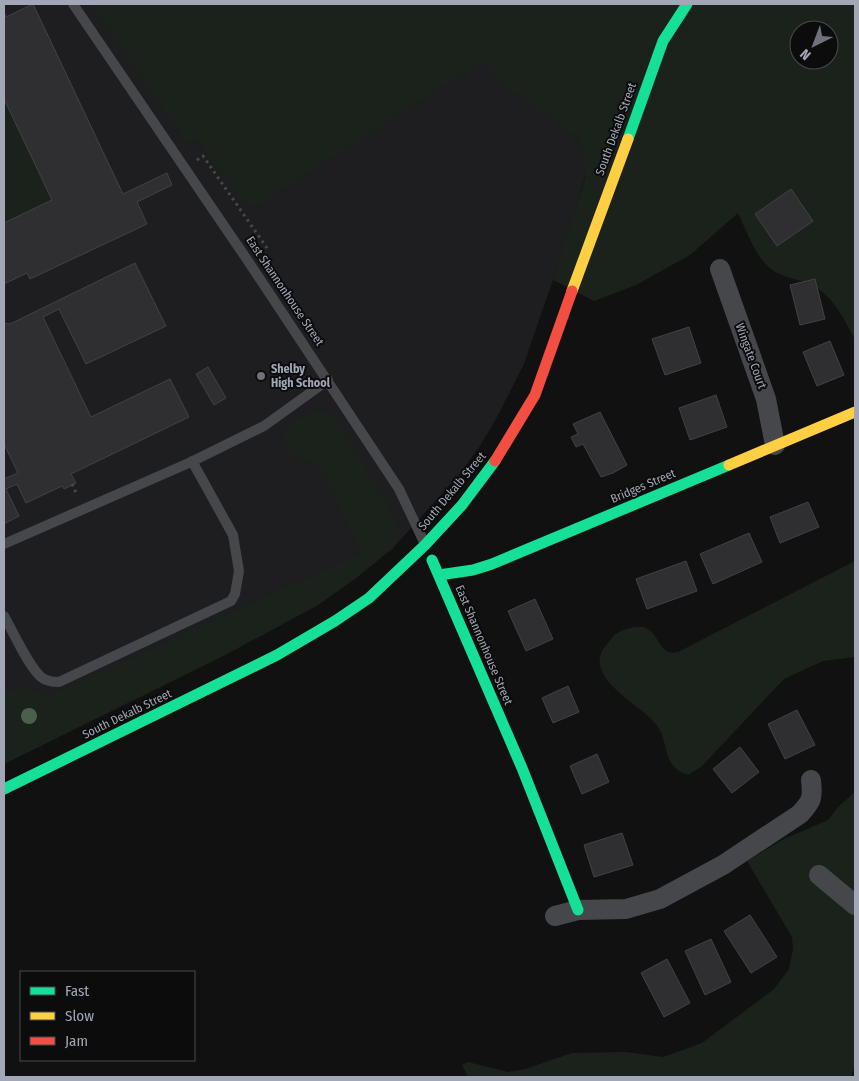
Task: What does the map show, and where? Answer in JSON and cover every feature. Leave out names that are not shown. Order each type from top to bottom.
[{"type":"main road","name":"South Dekalb Street","points":[[4,788],[69,758],[298,643],[369,598],[425,545],[462,505],[502,452],[535,395],[663,40],[687,4]]},
{"type":"main road","name":"Bridges Street","points":[[439,575],[473,570],[492,564],[855,412]]},
{"type":"main road","name":"East Shannonhouse Street","points":[[425,545],[522,768],[578,910]]},
{"type":"street","name":"Wingate Court","points":[[720,269],[766,399],[775,445]]},
{"type":"street","points":[[554,916],[578,910],[626,909],[660,898],[723,865],[800,814],[809,804],[813,795],[811,780]]},
{"type":"street","points":[[819,876],[855,905]]},
{"type":"lane","name":"East Shannonhouse Street","points":[[73,4],[328,380],[399,489],[425,545]]},
{"type":"lane","points":[[4,544],[192,461],[264,426],[328,380]]},
{"type":"lane","points":[[4,616],[34,669],[42,678],[52,682],[59,682],[231,601],[240,571],[233,535],[192,461]]},
{"type":"shaded area","name":"Shelby High School","points":[[4,4],[658,4],[594,147],[566,242],[524,364],[496,419],[480,446],[458,476],[393,548],[318,605],[225,655],[4,764]]},
{"type":"shaded area","points":[[92,4],[855,4],[855,340],[837,308],[818,288],[775,272],[766,264],[752,243],[738,213],[690,255],[636,285],[594,301],[553,280],[586,176],[581,142],[575,135],[497,80],[483,60],[258,205],[242,202],[196,138],[187,144]]},
{"type":"shaded area","points":[[4,99],[52,200],[4,223]]},
{"type":"shaded area","points":[[316,411],[326,412],[335,416],[392,515],[399,531],[393,548],[318,605],[225,655],[4,764],[4,684],[8,693],[25,685],[37,694],[53,694],[362,553],[316,459],[309,460],[296,457],[285,442],[285,428],[289,424]]},
{"type":"shaded area","points":[[855,561],[855,657],[823,661],[784,679],[702,766],[688,775],[679,771],[669,760],[660,730],[655,723],[614,687],[605,677],[600,666],[601,655],[608,643],[616,634],[622,631],[640,627],[648,629],[665,650],[678,652]]},
{"type":"shaded area","points":[[855,792],[855,1065],[851,1077],[468,1077],[462,1065],[468,1062],[508,1072],[525,1069],[572,1053],[626,1052],[663,1057],[702,1043],[774,989],[789,969],[793,949],[792,937],[747,861],[784,839],[828,820],[838,807]]},
{"type":"building","points":[[33,4],[123,194],[167,173],[172,185],[137,202],[147,224],[30,279],[27,273],[4,284],[4,223],[52,200],[4,99],[4,12],[6,17]]},
{"type":"building","points":[[791,189],[813,221],[777,246],[755,214]]},
{"type":"building","points":[[135,263],[166,326],[86,364],[59,309],[43,317],[91,417],[170,379],[189,417],[71,474],[76,483],[64,489],[62,486],[26,503],[17,484],[6,489],[19,516],[4,524],[4,479],[18,473],[4,444],[4,323],[10,324]]},
{"type":"building","points":[[815,279],[825,319],[800,325],[790,285]]},
{"type":"building","points":[[689,327],[701,363],[665,375],[652,339]]},
{"type":"building","points":[[830,341],[844,375],[817,386],[803,352]]},
{"type":"building","points":[[208,367],[226,398],[214,405],[196,374]]},
{"type":"building","points":[[716,395],[727,427],[690,440],[679,408]]},
{"type":"building","points":[[600,412],[627,465],[601,477],[583,444],[576,447],[571,437],[578,434],[573,424]]},
{"type":"building","points":[[808,502],[819,527],[780,543],[770,517]]},
{"type":"building","points":[[749,533],[762,562],[713,584],[700,554]]},
{"type":"building","points":[[686,561],[697,591],[647,609],[636,579]]},
{"type":"building","points":[[535,599],[553,639],[526,651],[508,611]]},
{"type":"building","points":[[568,686],[579,712],[553,723],[542,698]]},
{"type":"building","points":[[797,710],[815,745],[785,759],[768,724]]},
{"type":"building","points":[[740,747],[759,772],[732,793],[713,769]]},
{"type":"building","points":[[597,754],[609,782],[582,794],[570,766]]},
{"type":"building","points":[[622,833],[633,865],[594,877],[584,845]]},
{"type":"building","points":[[750,915],[777,957],[751,973],[724,931]]},
{"type":"building","points":[[711,939],[731,982],[705,995],[685,951]]},
{"type":"building","points":[[667,959],[690,1003],[664,1017],[641,973]]},
{"type":"traffic: fast","points":[[628,139],[663,41],[687,4]]},
{"type":"traffic: fast","points":[[4,789],[277,655],[335,621],[369,598],[425,545],[462,505],[495,461]]},
{"type":"traffic: fast","points":[[439,575],[473,570],[492,564],[729,465]]},
{"type":"traffic: fast","points":[[432,560],[522,768],[578,910]]},
{"type":"traffic: slow","points":[[572,291],[628,139]]},
{"type":"traffic: slow","points":[[729,465],[855,412]]},
{"type":"traffic: jam","points":[[495,461],[535,395],[572,291]]},
{"type":"place","name":"Shelby High School","points":[[261,376]]}]
